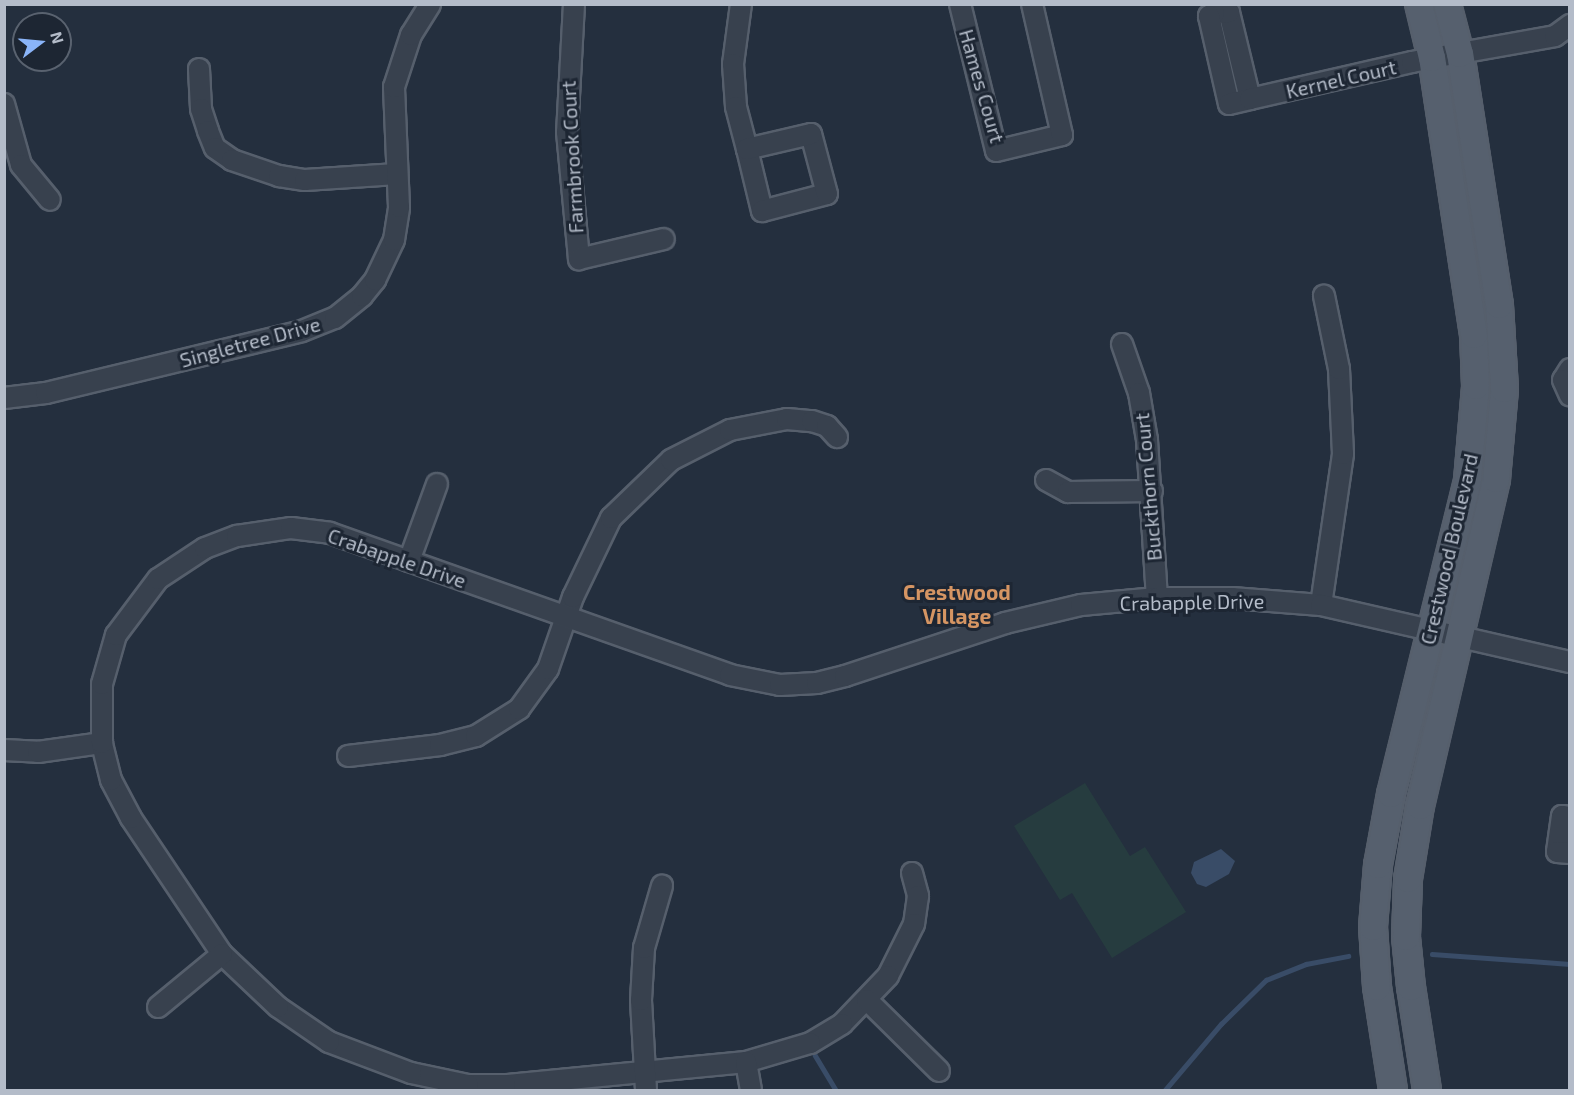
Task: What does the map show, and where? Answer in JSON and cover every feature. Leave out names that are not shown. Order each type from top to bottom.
[{"type":"main road","name":"Crestwood Boulevard","points":[[1393,1090],[1377,987],[1373,927],[1378,865],[1391,794],[1467,480],[1476,386],[1474,335],[1432,58],[1419,4]]},
{"type":"main road","name":"Crestwood Boulevard","points":[[1427,1090],[1411,987],[1408,879],[1419,806],[1462,635],[1496,479],[1504,389],[1499,305],[1460,54],[1447,4]]},
{"type":"street","name":"Singletree Drive","points":[[4,398],[46,393],[302,331],[335,318],[362,297],[375,280],[394,240],[399,207],[394,87],[404,51],[430,4]]},
{"type":"street","name":"Farmbrook Court","points":[[574,4],[567,132],[579,259],[664,239]]},
{"type":"street","points":[[741,4],[733,64],[736,107],[762,211],[827,194],[811,134],[747,149]]},
{"type":"street","name":"Hames Court","points":[[960,4],[996,151],[1062,135],[1032,4]]},
{"type":"street","name":"Kernel Court","points":[[1250,99],[1432,58],[1555,36],[1569,25]]},
{"type":"street","points":[[199,69],[201,109],[208,131],[215,148],[232,160],[279,176],[305,180],[397,174]]},
{"type":"street","points":[[4,104],[21,165],[50,200]]},
{"type":"street","points":[[1321,605],[1343,433],[1339,369],[1324,296]]},
{"type":"street","name":"Buckthorn Court","points":[[1122,344],[1139,393],[1152,491],[1157,598]]},
{"type":"street","points":[[1569,369],[1563,380],[1569,396]]},
{"type":"street","points":[[348,756],[440,745],[476,736],[500,724],[519,709],[548,669],[568,618],[573,597],[611,518],[671,460],[730,430],[787,418],[827,426],[837,437]]},
{"type":"street","points":[[1046,480],[1068,492],[1152,491]]},
{"type":"street","points":[[409,561],[437,484]]},
{"type":"street","name":"Crabapple Drive","points":[[912,873],[918,896],[914,924],[888,976],[842,1024],[810,1043],[746,1062],[645,1081],[504,1088],[468,1085],[411,1074],[329,1042],[278,1008],[222,954],[131,818],[111,780],[102,744],[102,684],[116,634],[137,603],[181,561],[237,536],[291,528],[330,533],[730,675],[780,685],[826,681],[1005,623],[1081,605],[1157,598],[1232,598],[1321,605],[1432,627],[1569,662]]},
{"type":"street","points":[[4,750],[38,752],[102,744]]},
{"type":"street","points":[[1569,817],[1562,816],[1557,852],[1569,853]]},
{"type":"street","points":[[645,1081],[641,1000],[644,948],[662,886]]},
{"type":"street","points":[[158,1007],[222,954]]},
{"type":"street","points":[[867,1000],[939,1071]]},
{"type":"street","points":[[746,1062],[751,1090]]},
{"type":"green space","points":[[1085,783],[1130,856],[1145,847],[1186,912],[1112,958],[1072,893],[1060,900],[1014,826]]},
{"type":"water","points":[[1221,849],[1235,861],[1229,874],[1206,887],[1197,884],[1191,873],[1194,862]]},
{"type":"waterway","points":[[1432,954],[1570,964]]},
{"type":"waterway","points":[[1165,1090],[1221,1024],[1266,980],[1306,964],[1348,956]]},
{"type":"waterway","points":[[815,1055],[836,1090]]},
{"type":"district","name":"Crestwood Village","points":[[957,604]]}]
